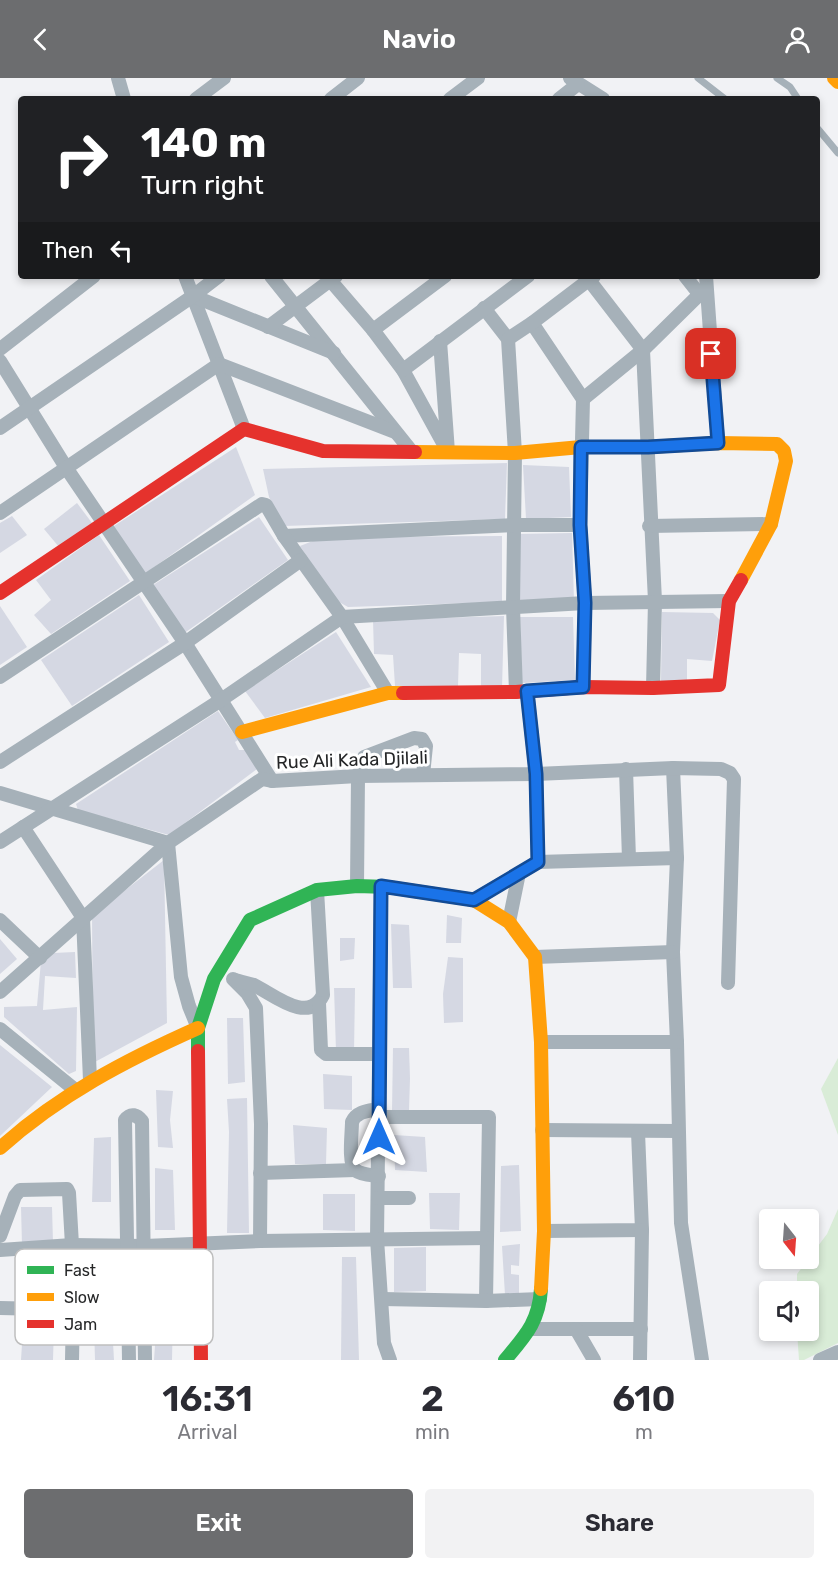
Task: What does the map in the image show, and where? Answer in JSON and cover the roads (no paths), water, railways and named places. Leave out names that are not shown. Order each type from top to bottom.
[{"type":"street","points":[[118,78],[123,96]]},
{"type":"street","points":[[200,96],[224,78]]},
{"type":"street","points":[[335,96],[358,78]]},
{"type":"street","points":[[454,96],[478,78]]},
{"type":"street","points":[[834,78],[838,82]]},
{"type":"street","points":[[562,96],[574,81],[598,96]]},
{"type":"street","points":[[0,349],[90,279]]},
{"type":"street","points":[[186,279],[244,429]]},
{"type":"street","points":[[0,428],[31,409],[215,279]]},
{"type":"street","points":[[274,279],[412,452]]},
{"type":"street","points":[[268,327],[332,279]]},
{"type":"street","points":[[334,279],[403,370],[448,452]]},
{"type":"street","points":[[373,330],[442,279]]},
{"type":"street","points":[[403,370],[524,279]]},
{"type":"street","points":[[508,339],[591,279]]},
{"type":"street","points":[[593,279],[643,350],[655,601],[653,688]]},
{"type":"street","points":[[691,279],[704,286]]},
{"type":"street","points":[[583,399],[643,350],[704,286]]},
{"type":"street","points":[[704,286],[718,443]]},
{"type":"street","points":[[193,296],[336,354]]},
{"type":"street","points":[[484,308],[508,339],[515,453],[513,607],[521,691],[536,774],[538,862]]},
{"type":"street","points":[[532,323],[583,399],[580,525],[585,603],[583,687]]},
{"type":"street","points":[[440,341],[448,452]]},
{"type":"street","points":[[0,361],[67,469],[185,643],[272,781]]},
{"type":"street","points":[[219,364],[395,432]]},
{"type":"street","points":[[0,513],[219,364]]},
{"type":"street","points":[[0,593],[244,429],[323,451],[515,453],[581,447],[648,447],[718,443],[777,444],[784,451],[786,461],[771,524],[729,601],[719,685],[388,693],[242,732]]},
{"type":"street","points":[[0,677],[257,506],[266,505],[284,536],[342,617],[388,693]]},
{"type":"street","points":[[650,526],[771,524]]},
{"type":"street","points":[[284,536],[514,525],[580,525]]},
{"type":"street","points":[[0,762],[185,643],[301,560]]},
{"type":"street","points":[[0,842],[221,700],[342,617],[585,603],[729,601]]},
{"type":"street","points":[[357,886],[358,776],[364,757],[414,738],[422,739],[426,746],[423,776]]},
{"type":"street","points":[[673,768],[677,858],[673,952],[681,1223],[702,1360]]},
{"type":"street","name":"Rue Ali Kada Djilali","points":[[0,993],[168,843],[262,779],[272,781],[358,776],[536,774],[673,768],[721,769],[730,773],[734,779],[728,983]]},
{"type":"street","points":[[626,769],[629,859]]},
{"type":"street","points":[[0,794],[168,843],[181,977],[198,1028]]},
{"type":"street","points":[[23,827],[84,918],[90,1080]]},
{"type":"street","points":[[474,900],[538,862],[677,858]]},
{"type":"street","points":[[509,922],[519,873]]},
{"type":"street","points":[[202,1249],[198,1028],[214,979],[250,920],[317,890],[357,886],[381,886],[474,900],[509,922],[535,957],[541,1042],[544,1232],[540,1299],[531,1329],[505,1360]]},
{"type":"street","points":[[381,886],[377,1239],[384,1343],[390,1360]]},
{"type":"street","points":[[317,890],[323,995],[319,1003],[321,1050],[326,1054],[380,1054]]},
{"type":"street","points":[[0,920],[40,958]]},
{"type":"street","points":[[535,957],[673,952]]},
{"type":"street","points":[[214,979],[233,979],[252,985],[291,1006],[311,1007],[319,1003]]},
{"type":"street","points":[[233,979],[247,993],[256,1008],[261,1124],[260,1241]]},
{"type":"street","points":[[0,1148],[74,1089],[123,1062],[198,1028]]},
{"type":"street","points":[[0,1029],[74,1089]]},
{"type":"street","points":[[541,1042],[677,1042]]},
{"type":"street","points":[[355,1170],[351,1164],[352,1122],[360,1113],[489,1117],[486,1301]]},
{"type":"street","points":[[128,1249],[125,1120],[134,1115],[142,1121],[145,1249]]},
{"type":"street","points":[[542,1130],[678,1131]]},
{"type":"street","points":[[638,1132],[642,1230],[640,1360]]},
{"type":"street","points":[[261,1173],[355,1170],[379,1176]]},
{"type":"street","points":[[0,1236],[15,1196],[20,1190],[67,1189],[72,1245]]},
{"type":"street","points":[[378,1198],[409,1198]]},
{"type":"street","points":[[544,1232],[642,1230]]},
{"type":"street","points":[[0,1250],[72,1245],[145,1246],[260,1241],[487,1238]]},
{"type":"street","points":[[381,1299],[486,1301],[540,1299]]},
{"type":"street","points":[[0,1308],[15,1308]]},
{"type":"street","points":[[531,1329],[641,1329]]},
{"type":"street","points":[[576,1329],[594,1360]]},
{"type":"street","points":[[72,1345],[72,1360]]},
{"type":"street","points":[[146,1345],[146,1360]]},
{"type":"street","points":[[201,1345],[201,1360]]},
{"type":"street","points":[[820,1360],[838,1352]]},
{"type":"lane","points":[[698,78],[721,96]]},
{"type":"lane","points":[[777,78],[790,87],[796,96]]},
{"type":"lane","points":[[820,131],[838,153]]}]
